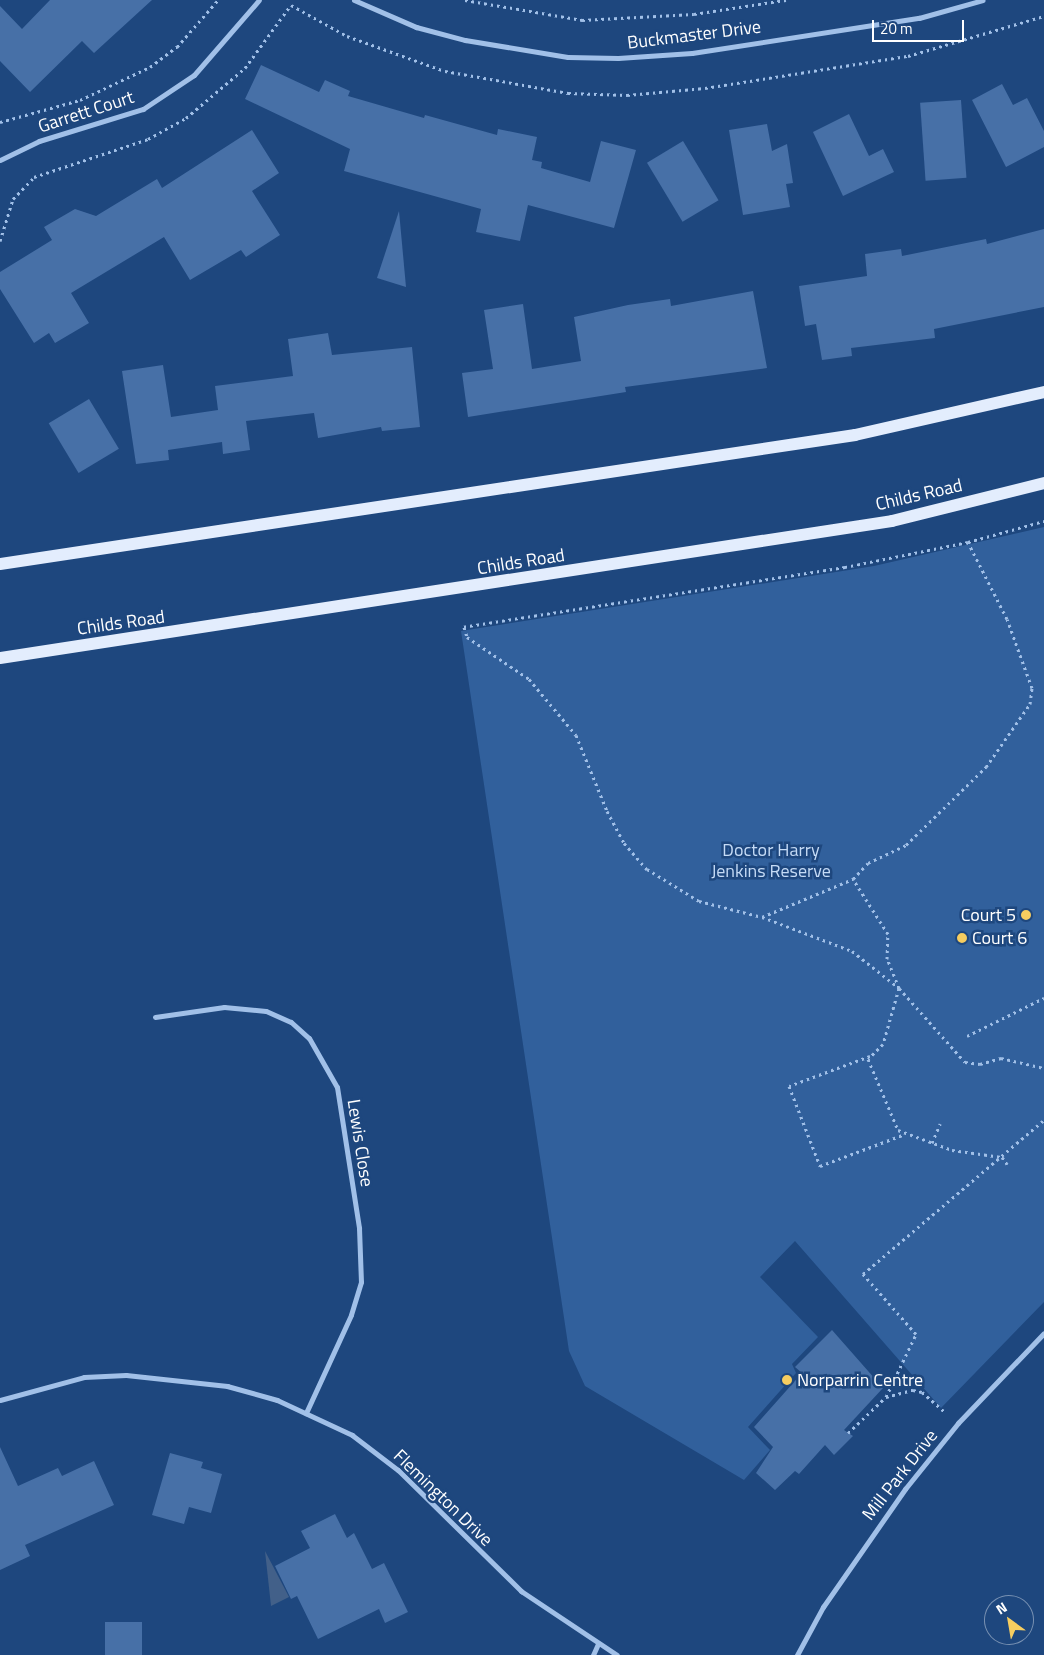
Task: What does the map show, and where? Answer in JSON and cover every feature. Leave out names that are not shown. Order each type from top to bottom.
[{"type":"main road","points":[[0,564],[855,435],[1044,392]]},
{"type":"main road","name":"Childs Road","points":[[0,658],[892,521],[1044,483]]},
{"type":"street","name":"Garrett Court","points":[[0,160],[39,141],[116,121],[156,101],[212,58],[259,0]]},
{"type":"street","name":"Buckmaster Drive","points":[[354,0],[416,27],[465,40],[568,57],[618,58],[692,53],[919,18],[966,3],[983,0]]},
{"type":"street","name":"Lewis Close","points":[[155,1017],[224,1007],[266,1011],[290,1022],[309,1038],[337,1087],[359,1228],[360,1282],[351,1315],[306,1413]]},
{"type":"street","name":"Mill Park Drive","points":[[794,1655],[798,1653],[863,1546],[958,1423],[1044,1333]]},
{"type":"street","name":"Flemington Drive","points":[[0,1400],[84,1377],[126,1375],[227,1386],[306,1413],[352,1435],[398,1470],[521,1591],[617,1655]]},
{"type":"street","points":[[592,1655],[598,1644]]},
{"type":"path","points":[[0,122],[80,100],[142,72],[177,47],[218,0]]},
{"type":"path","points":[[466,0],[582,20],[694,14],[786,0]]},
{"type":"path","points":[[0,241],[14,199],[28,182],[53,168],[148,139],[186,118],[245,68],[292,5],[347,36],[445,71],[524,87],[627,95],[705,88],[908,56],[1044,16]]},
{"type":"path","points":[[1044,522],[968,542],[836,569],[464,627],[467,636],[529,679],[576,735],[624,843],[647,869],[698,901],[762,917],[852,951],[899,988],[965,1062],[980,1064],[1001,1058],[1044,1068]]},
{"type":"path","points":[[762,917],[853,879],[868,863],[906,845],[986,767],[1030,704],[1032,688],[1021,651],[968,542]]},
{"type":"path","points":[[853,879],[888,934],[887,959],[899,988],[883,1044],[868,1059],[898,1130],[932,1143],[986,1158],[1002,1157]]},
{"type":"path","points":[[967,1036],[1044,998]]},
{"type":"path","points":[[873,1054],[789,1086],[820,1166],[906,1133]]},
{"type":"path","points":[[848,1432],[886,1397],[916,1334],[863,1274],[1044,1120]]},
{"type":"path","points":[[932,1143],[940,1124]]},
{"type":"path","points":[[1002,1157],[1007,1164]]},
{"type":"path","points":[[886,1397],[918,1390],[958,1423]]},
{"type":"green space","name":"Doctor Harry Jenkins Reserve","points":[[1044,527],[1044,1302],[941,1408],[795,1241],[760,1277],[818,1337],[792,1364],[796,1373],[748,1427],[770,1450],[744,1480],[585,1386],[569,1351],[461,631],[874,566]]},
{"type":"shaded area","points":[[265,1551],[289,1597],[271,1606]]},
{"type":"building","points":[[50,0],[152,0],[94,53],[82,41],[30,92],[0,61],[0,6],[22,29]]},
{"type":"building","points":[[261,65],[319,92],[325,80],[350,91],[348,96],[424,118],[425,115],[497,135],[498,129],[537,137],[532,160],[542,162],[541,168],[590,182],[601,141],[636,150],[614,228],[528,205],[520,241],[476,232],[481,209],[344,171],[350,149],[245,99]]},
{"type":"building","points":[[1002,84],[1013,105],[1027,98],[1044,131],[1044,147],[1006,167],[972,100]]},
{"type":"building","points":[[961,100],[966,178],[926,181],[920,103]]},
{"type":"building","points":[[849,114],[869,156],[883,149],[894,172],[843,196],[813,132]]},
{"type":"building","points":[[767,124],[772,151],[787,144],[793,183],[786,184],[790,207],[743,215],[729,130]]},
{"type":"building","points":[[252,130],[279,173],[252,191],[280,235],[246,257],[241,250],[190,280],[164,237],[71,293],[89,323],[55,343],[49,333],[34,343],[0,289],[0,272],[52,240],[44,227],[75,209],[96,216],[157,179],[162,188]]},
{"type":"building","points":[[683,141],[719,200],[683,222],[647,163]]},
{"type":"building","points":[[399,211],[406,287],[377,278]]},
{"type":"building","points":[[1044,229],[1044,307],[934,329],[935,338],[851,348],[852,356],[822,360],[816,324],[805,326],[799,286],[867,276],[865,254],[901,249],[902,256],[986,239],[987,244]]},
{"type":"building","points":[[753,291],[767,368],[625,387],[626,392],[468,417],[462,373],[493,369],[484,310],[523,304],[532,369],[581,361],[574,317],[628,305],[670,299],[671,306]]},
{"type":"building","points":[[328,333],[332,355],[412,347],[420,427],[382,431],[381,427],[318,438],[314,413],[246,421],[250,450],[223,454],[222,442],[168,450],[169,460],[136,464],[122,371],[163,365],[171,417],[218,410],[215,386],[293,376],[288,339]]},
{"type":"building","points":[[89,399],[119,449],[79,473],[49,423]]},
{"type":"building","points":[[832,1330],[883,1388],[844,1430],[853,1436],[834,1455],[825,1445],[799,1474],[795,1471],[775,1490],[756,1473],[773,1447],[754,1427],[802,1373],[795,1367]]},
{"type":"building","points":[[0,1447],[18,1486],[58,1468],[62,1476],[94,1461],[114,1505],[25,1545],[30,1556],[0,1570]]},
{"type":"building","points":[[170,1453],[203,1462],[201,1468],[222,1474],[211,1513],[189,1507],[184,1524],[152,1515]]},
{"type":"building","points":[[335,1514],[347,1538],[354,1533],[372,1569],[384,1563],[408,1612],[385,1623],[379,1609],[318,1639],[297,1596],[291,1599],[275,1566],[310,1548],[301,1531]]},
{"type":"building","points":[[105,1622],[142,1622],[142,1655],[105,1655]]},
{"type":"place","name":"Court 5","points":[[1026,915]]},
{"type":"place","name":"Court 6","points":[[962,938]]},
{"type":"place","name":"Norparrin Centre","points":[[787,1380]]}]
